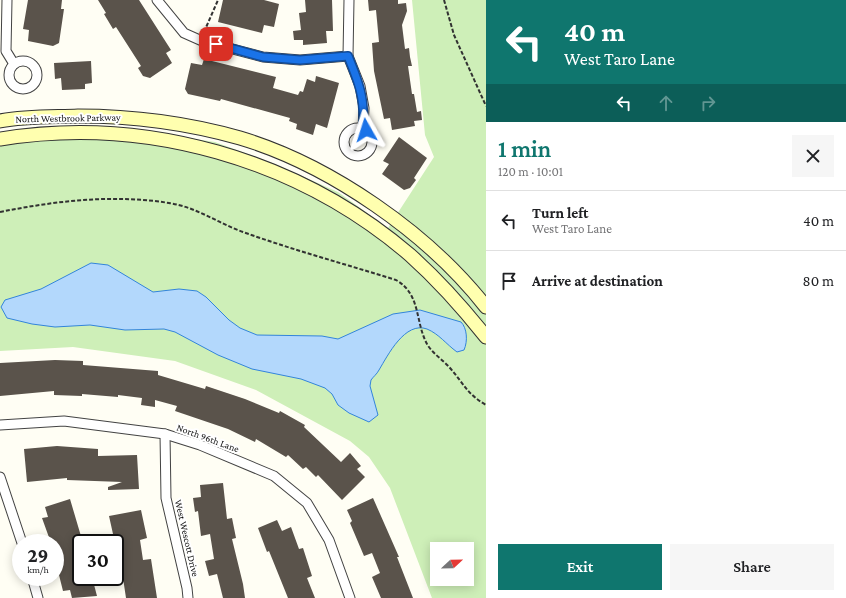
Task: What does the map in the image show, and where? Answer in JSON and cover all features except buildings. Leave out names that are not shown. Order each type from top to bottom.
[{"type":"street","points":[[7,0],[6,51],[14,64]]},
{"type":"street","points":[[157,0],[184,33],[200,40],[263,57],[300,60],[348,56]]},
{"type":"street","points":[[348,0],[348,56],[360,86],[364,108],[363,128]]},
{"type":"street","name":"North Westbrook Parkway","points":[[0,121],[54,117],[119,116],[194,127],[241,138],[291,158],[331,178],[367,199],[422,240],[453,270],[486,306]]},
{"type":"street","name":"North Westbrook Parkway","points":[[0,139],[57,133],[124,134],[164,140],[235,157],[283,176],[322,195],[357,215],[409,255],[440,283],[486,337]]},
{"type":"street","name":"North 96th Lane","points":[[0,425],[64,421],[165,434],[200,445],[274,476],[307,503],[328,540],[350,598]]},
{"type":"street","name":"West Wescott Drive","points":[[165,434],[166,498],[188,598]]},
{"type":"street","points":[[0,478],[19,534]]},
{"type":"street","points":[[35,586],[38,598]]},
{"type":"path","points":[[200,40],[218,0]]},
{"type":"path","points":[[444,0],[454,35],[486,106]]},
{"type":"path","points":[[0,212],[28,206],[94,199],[169,203],[191,208],[241,231],[292,249],[396,280],[406,285],[416,306],[422,331],[428,345],[450,368],[473,398],[486,405]]},
{"type":"green space","points":[[412,0],[486,0],[486,598],[432,598],[390,488],[369,457],[350,441],[256,390],[175,361],[73,347],[0,351],[0,133],[55,127],[121,128],[215,142],[270,162],[338,192],[388,228],[434,157],[425,135]]},
{"type":"water","points":[[91,263],[108,265],[153,292],[179,289],[197,291],[206,297],[229,320],[240,328],[257,335],[322,336],[338,339],[393,314],[420,310],[461,322],[466,331],[465,346],[464,350],[457,352],[439,336],[427,329],[419,328],[411,330],[392,348],[371,380],[370,386],[378,415],[369,422],[349,413],[338,405],[332,394],[325,388],[301,379],[252,369],[218,355],[175,332],[164,329],[125,330],[90,325],[55,327],[32,324],[7,318],[1,307],[5,300],[41,289]]},
{"type":"route","points":[[216,44],[263,57],[300,60],[348,56],[360,86],[364,108],[363,128],[366,130]]}]
